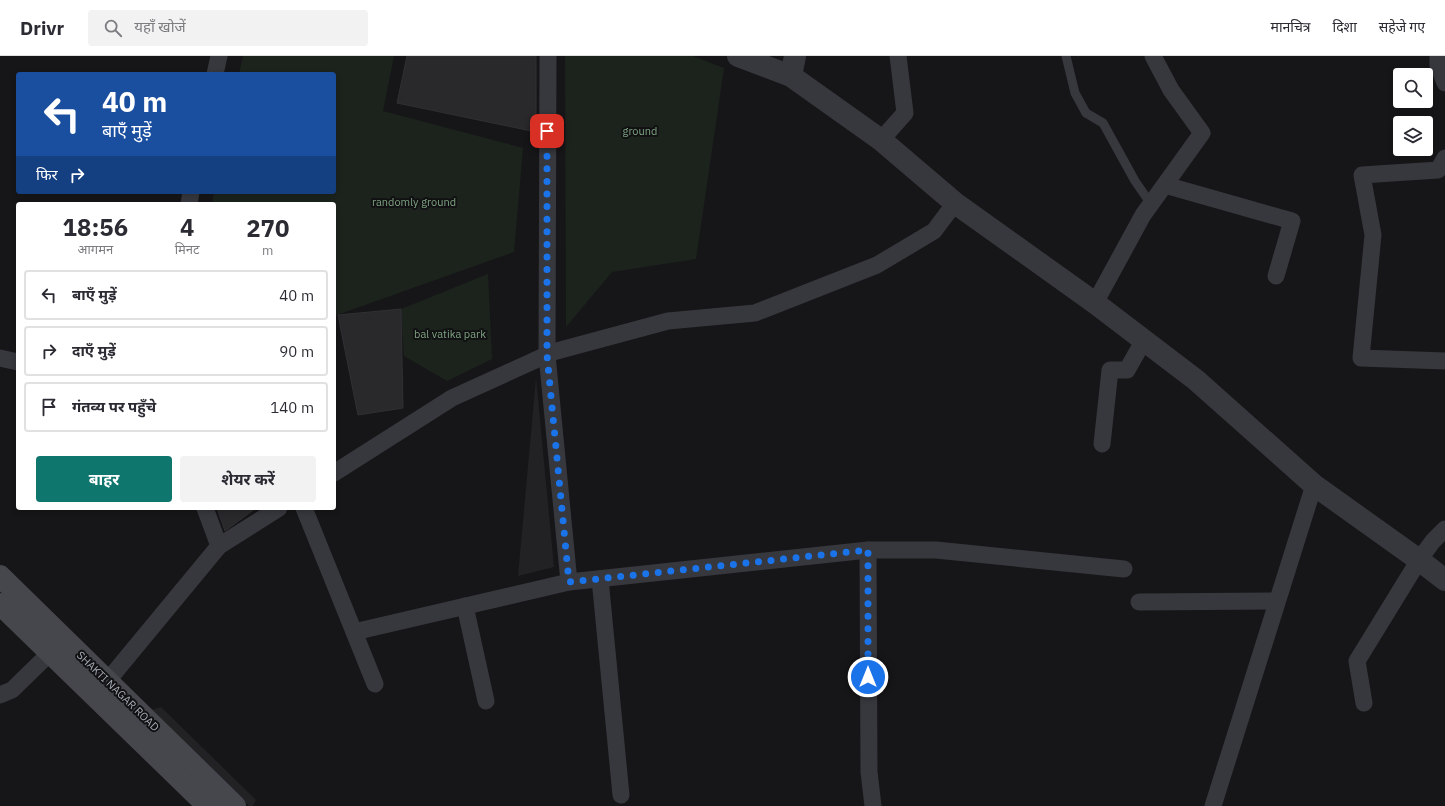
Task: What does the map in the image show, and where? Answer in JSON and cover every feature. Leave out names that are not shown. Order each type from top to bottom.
[{"type":"main road","name":"SHAKTI NAGAR ROAD","points":[[0,576],[101,689],[235,806]]},
{"type":"main road","points":[[3,612],[50,652],[101,689],[208,806]]},
{"type":"street","points":[[216,72],[219,56]]},
{"type":"street","points":[[548,56],[547,355],[569,582]]},
{"type":"street","points":[[738,56],[793,66],[955,203],[1095,303],[1196,380],[1314,485],[1420,560],[1445,580]]},
{"type":"street","points":[[881,140],[906,113],[898,56]]},
{"type":"street","points":[[1095,303],[1143,215],[1202,133],[1171,90],[1152,56]]},
{"type":"street","points":[[1438,56],[1438,65],[1445,83]]},
{"type":"street","points":[[1445,158],[1438,170],[1362,175],[1373,235],[1361,358],[1445,361]]},
{"type":"street","points":[[1165,185],[1292,221],[1276,276]]},
{"type":"street","points":[[336,472],[452,398],[547,355],[668,322],[755,313],[877,265],[934,231],[955,203]]},
{"type":"street","points":[[1102,444],[1110,370],[1127,370],[1144,340]]},
{"type":"street","points":[[0,358],[16,362]]},
{"type":"street","points":[[1213,806],[1314,485]]},
{"type":"street","points":[[205,510],[219,546]]},
{"type":"street","points":[[101,689],[219,546],[276,510]]},
{"type":"street","points":[[305,510],[375,684]]},
{"type":"street","points":[[1364,703],[1357,661],[1420,560],[1433,541],[1445,529]]},
{"type":"street","points":[[354,632],[569,582],[868,550],[936,550],[1124,569]]},
{"type":"street","points":[[868,550],[869,772],[872,806]]},
{"type":"street","points":[[600,579],[621,795]]},
{"type":"street","points":[[1139,602],[1277,601]]},
{"type":"street","points":[[465,606],[486,701]]},
{"type":"street","points":[[0,695],[12,690],[50,652]]},
{"type":"lane","points":[[1066,56],[1075,93],[1086,113],[1103,123],[1135,181],[1151,204]]},
{"type":"shaded area","points":[[536,378],[554,567],[518,576]]},
{"type":"shaded area","points":[[161,707],[256,800],[253,806],[249,806],[152,710]]},
{"type":"green space","name":"randomly ground","points":[[243,56],[394,56],[383,111],[523,148],[514,252],[336,315],[336,202],[212,202],[214,194],[336,194],[336,72],[239,72]]},
{"type":"green space","name":"ground","points":[[565,56],[693,56],[724,68],[696,259],[612,272],[566,327]]},
{"type":"green space","name":"bal vatika park","points":[[488,274],[492,359],[447,381],[404,356],[401,309]]},
{"type":"building","points":[[407,56],[536,56],[536,132],[397,103]]},
{"type":"building","points":[[401,309],[403,408],[358,415],[338,315]]},
{"type":"building","points":[[218,510],[253,510],[225,531]]},
{"type":"route","points":[[547,131],[547,355],[569,582],[868,550],[868,677]]}]
